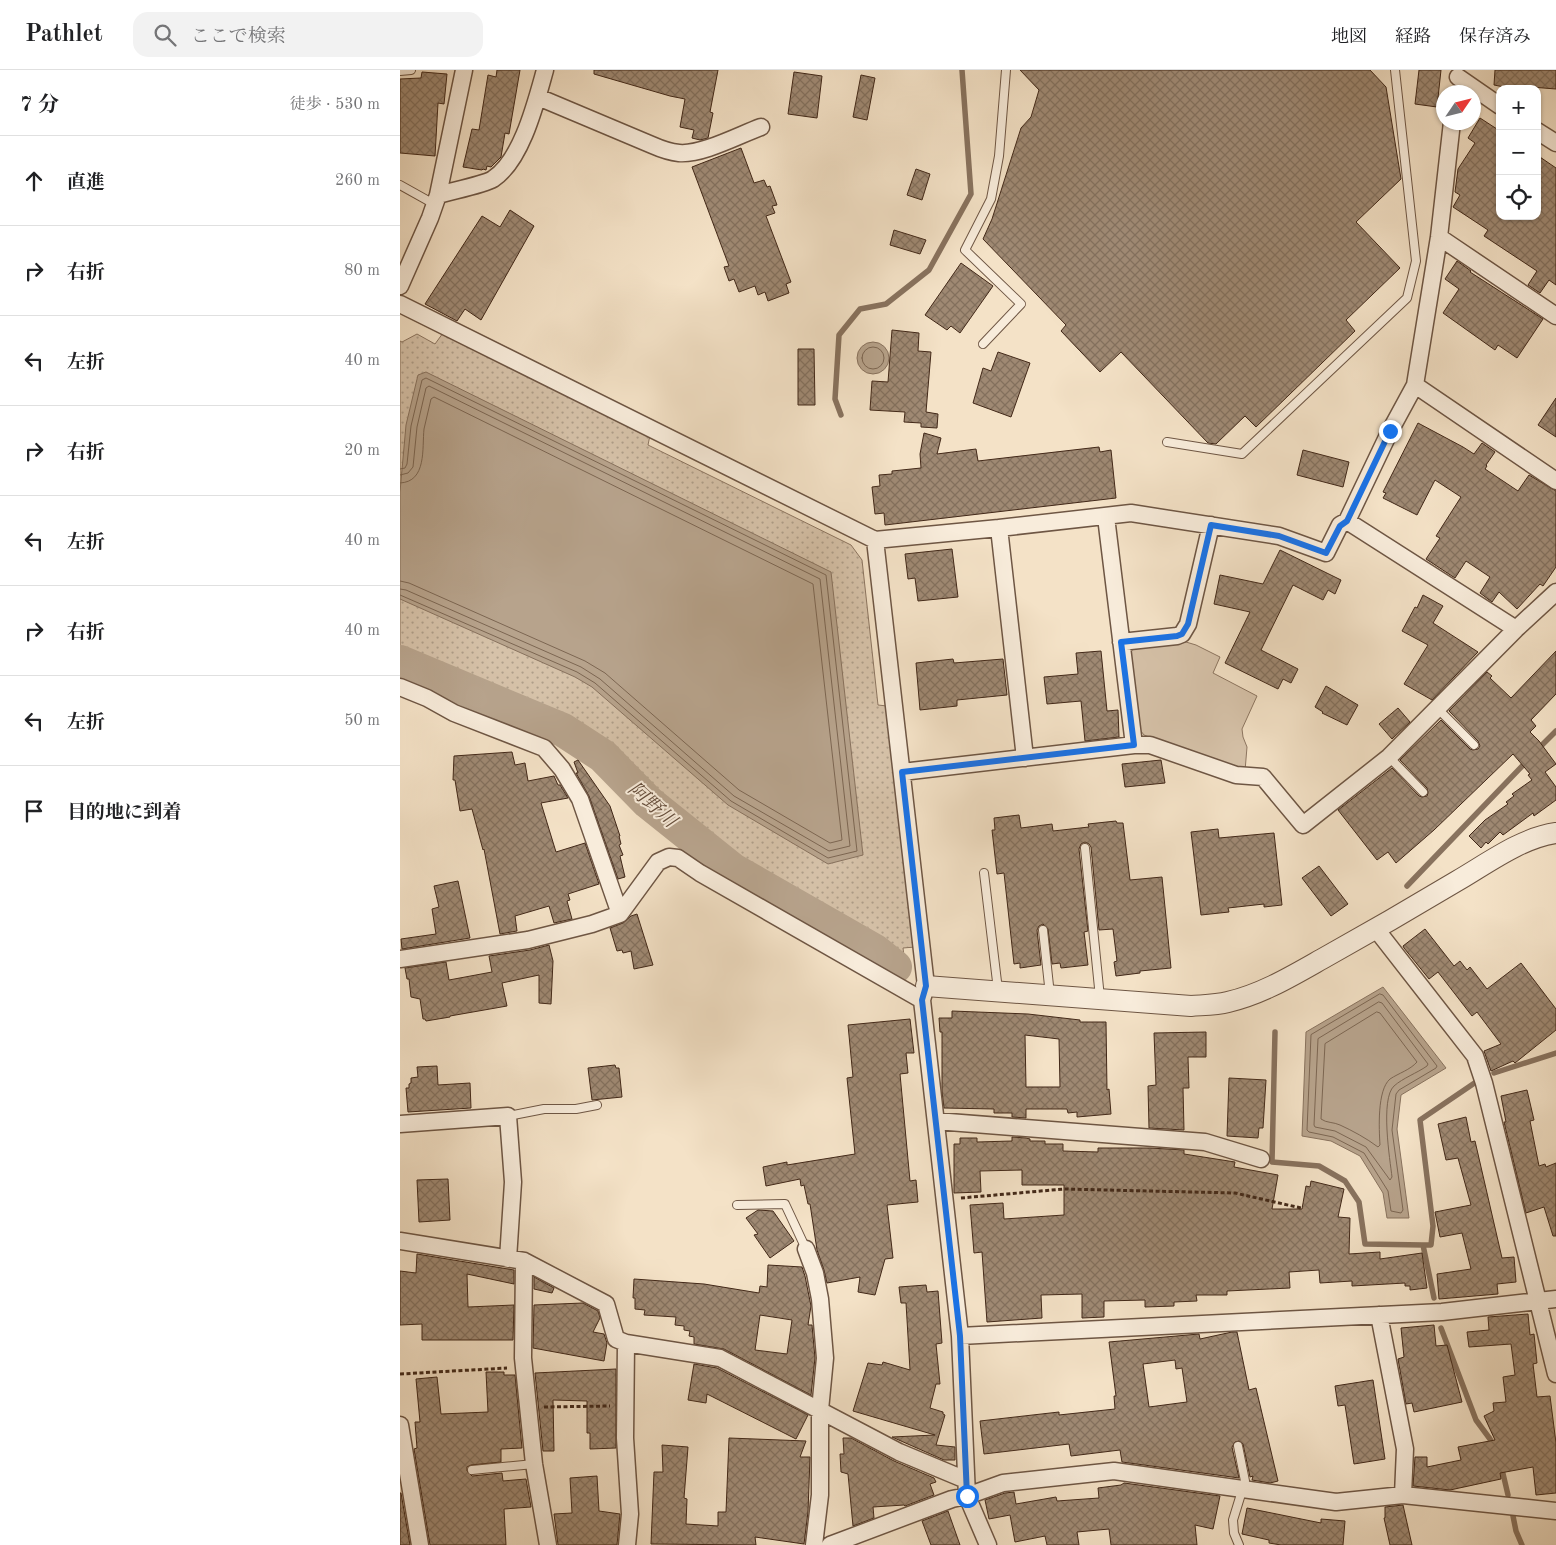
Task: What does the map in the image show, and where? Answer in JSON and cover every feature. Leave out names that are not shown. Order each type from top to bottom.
[{"type":"street","points":[[400,286],[436,200],[463,70]]},
{"type":"street","points":[[436,200],[491,180],[506,168],[517,151],[538,97],[545,70]]},
{"type":"street","points":[[1458,80],[1496,104]]},
{"type":"street","points":[[538,97],[652,145],[679,153],[703,150],[761,126]]},
{"type":"street","points":[[400,304],[875,540],[1131,513],[1279,536],[1326,553],[1340,526],[1347,521],[1415,384],[1439,238],[1451,130]]},
{"type":"street","points":[[1541,134],[1556,144]]},
{"type":"street","points":[[1439,238],[1556,316]]},
{"type":"street","points":[[1415,384],[1556,481]]},
{"type":"street","points":[[1106,517],[1134,745]]},
{"type":"street","points":[[1347,521],[1516,629]]},
{"type":"street","points":[[1121,642],[1177,636],[1186,629],[1211,525]]},
{"type":"street","points":[[999,528],[1024,758]]},
{"type":"street","points":[[875,540],[902,772],[944,1200],[960,1336],[967,1488],[988,1545]]},
{"type":"street","points":[[902,772],[1134,745],[1150,745],[1236,776],[1263,777],[1303,825],[1389,756],[1516,629],[1556,592]]},
{"type":"street","points":[[400,687],[427,698],[454,713],[544,748],[562,769],[580,799],[620,914]]},
{"type":"street","points":[[400,959],[528,940],[592,924],[620,914],[658,862],[669,857],[678,858],[700,874],[924,993],[998,992],[1211,1006],[1256,993],[1282,981],[1376,929],[1511,850],[1544,835],[1556,833]]},
{"type":"street","points":[[1376,929],[1475,1056],[1484,1083],[1556,1374]]},
{"type":"street","points":[[400,1124],[508,1116],[516,1260],[528,1407],[534,1464],[548,1545]]},
{"type":"street","points":[[936,1121],[1205,1142],[1261,1159]]},
{"type":"street","points":[[400,1241],[516,1260],[606,1304],[616,1340],[626,1344],[720,1358],[967,1488]]},
{"type":"street","points":[[806,1250],[815,1273],[821,1309],[825,1358],[820,1410],[820,1495],[814,1545]]},
{"type":"street","points":[[960,1336],[1442,1312],[1556,1299]]},
{"type":"street","points":[[1379,1315],[1405,1449],[1403,1495]]},
{"type":"street","points":[[626,1344],[625,1438],[630,1514],[626,1545]]},
{"type":"street","points":[[400,1425],[420,1545]]},
{"type":"street","points":[[830,1545],[952,1500],[967,1488],[1114,1471],[1336,1502],[1403,1495],[1556,1511]]},
{"type":"lane","points":[[400,71],[411,70]]},
{"type":"lane","points":[[983,344],[1021,304],[965,250],[990,199],[999,156],[1006,70]]},
{"type":"lane","points":[[1168,442],[1242,454],[1406,298],[1416,261],[1395,70]]},
{"type":"lane","points":[[400,185],[436,200]]},
{"type":"lane","points":[[1437,708],[1474,745]]},
{"type":"lane","points":[[1389,756],[1423,792]]},
{"type":"lane","points":[[1085,848],[1100,999]]},
{"type":"lane","points":[[984,873],[998,992]]},
{"type":"lane","points":[[1043,930],[1050,996]]},
{"type":"lane","points":[[508,1116],[544,1109],[597,1105]]},
{"type":"lane","points":[[737,1205],[785,1204],[806,1250]]},
{"type":"lane","points":[[1238,1446],[1245,1481],[1233,1520],[1234,1532],[1239,1545]]},
{"type":"lane","points":[[472,1470],[534,1464]]},
{"type":"path","points":[[944,1200],[1064,1189],[1235,1193],[1300,1208]]},
{"type":"path","points":[[400,1374],[525,1367]]},
{"type":"path","points":[[528,1407],[625,1406]]},
{"type":"shaded area","points":[[443,333],[650,435],[648,445],[851,545],[862,560],[878,705],[887,706],[915,947],[903,948],[904,956],[729,859],[591,736],[555,714],[400,651],[400,341],[402,342],[417,334],[435,344]]},
{"type":"shaded area","points":[[1186,642],[1220,657],[1213,673],[1257,696],[1242,729],[1247,747],[1245,771],[1228,768],[1144,735],[1137,726],[1128,655],[1136,646]]},
{"type":"water","points":[[873,342],[879,343],[884,347],[888,352],[888,364],[884,369],[879,373],[873,374],[867,373],[862,369],[858,364],[857,358],[858,352],[862,347],[867,343]]},
{"type":"water","points":[[426,372],[831,572],[863,855],[828,864],[728,805],[592,687],[575,677],[400,599],[400,492],[406,425],[418,375]]},
{"type":"water","points":[[1383,987],[1446,1068],[1401,1095],[1397,1129],[1409,1218],[1387,1218],[1383,1193],[1360,1156],[1331,1141],[1302,1136],[1306,1032]]},
{"type":"building","points":[[497,70],[520,70],[509,134],[505,133],[501,157],[491,167],[487,166],[486,170],[463,167],[472,129],[479,130],[488,75],[496,77]]},
{"type":"building","points":[[594,70],[718,70],[710,112],[713,113],[708,138],[700,140],[692,138],[694,130],[680,127],[685,99],[594,74]]},
{"type":"building","points":[[1020,70],[1370,70],[1386,87],[1401,179],[1356,222],[1400,268],[1346,320],[1355,331],[1256,427],[1245,416],[1216,444],[1208,443],[1121,352],[1100,372],[1061,331],[1066,325],[983,239],[992,219],[1021,128],[1031,117],[1039,90]]},
{"type":"building","points":[[1419,70],[1441,70],[1439,85],[1436,85],[1436,107],[1415,104]]},
{"type":"building","points":[[1495,70],[1556,70],[1556,89],[1541,88],[1541,85],[1494,85]]},
{"type":"building","points":[[422,72],[447,74],[444,104],[438,103],[435,156],[400,153],[400,79],[421,78]]},
{"type":"building","points":[[794,72],[822,76],[817,118],[788,114]]},
{"type":"building","points":[[861,75],[875,78],[867,120],[853,117]]},
{"type":"building","points":[[1481,119],[1496,128],[1496,220],[1541,220],[1541,158],[1556,168],[1556,285],[1549,280],[1540,293],[1528,285],[1537,271],[1484,236],[1488,230],[1453,207],[1460,195],[1455,192],[1458,169],[1475,143],[1468,138],[1473,130],[1481,130]]},
{"type":"building","points":[[741,148],[754,183],[764,180],[767,187],[770,186],[777,205],[772,206],[775,213],[766,216],[791,282],[786,284],[789,293],[768,301],[765,292],[758,295],[755,286],[739,292],[734,279],[729,281],[724,267],[729,266],[692,167]]},
{"type":"building","points":[[916,169],[930,174],[922,200],[907,195]]},
{"type":"building","points":[[510,210],[534,226],[481,320],[465,309],[457,321],[425,304],[482,216],[500,227]]},
{"type":"building","points":[[894,230],[926,240],[920,254],[890,245]]},
{"type":"building","points":[[1457,261],[1470,272],[1543,319],[1517,358],[1498,345],[1495,350],[1443,313],[1459,289],[1445,279]]},
{"type":"building","points":[[961,263],[993,286],[960,333],[951,326],[947,330],[925,315]]},
{"type":"building","points":[[892,330],[919,333],[918,351],[931,352],[926,412],[938,414],[937,428],[921,427],[921,423],[904,422],[905,412],[870,410],[872,381],[888,382]]},
{"type":"building","points":[[798,349],[814,349],[815,405],[798,405]]},
{"type":"building","points":[[998,352],[1030,363],[1011,417],[973,403],[983,368],[991,371]]},
{"type":"building","points":[[1556,398],[1556,437],[1538,425]]},
{"type":"building","points":[[1418,423],[1474,454],[1482,443],[1495,452],[1485,469],[1518,491],[1529,475],[1556,491],[1556,567],[1543,586],[1540,584],[1517,609],[1499,592],[1492,602],[1480,593],[1490,577],[1466,561],[1455,578],[1426,559],[1440,538],[1436,536],[1461,497],[1435,480],[1417,515],[1383,498],[1386,493],[1383,492]]},
{"type":"building","points":[[924,433],[941,438],[937,454],[976,449],[978,461],[1099,447],[1100,452],[1111,450],[1116,498],[885,525],[884,513],[875,514],[872,487],[880,486],[879,475],[892,474],[892,471],[921,468],[920,454]]},
{"type":"building","points":[[1303,450],[1349,462],[1343,487],[1297,475]]},
{"type":"building","points":[[952,549],[958,597],[918,601],[915,578],[908,579],[905,554]]},
{"type":"building","points":[[1280,550],[1341,580],[1335,594],[1328,590],[1323,600],[1293,585],[1261,650],[1298,669],[1291,683],[1283,679],[1278,689],[1225,663],[1250,612],[1214,604],[1220,575],[1263,584]]},
{"type":"building","points":[[1423,595],[1443,606],[1433,623],[1478,652],[1432,700],[1404,684],[1428,645],[1402,631]]},
{"type":"building","points":[[1101,651],[1107,711],[1118,710],[1119,737],[1085,741],[1081,701],[1047,704],[1044,677],[1078,674],[1076,653]]},
{"type":"building","points":[[1556,651],[1556,694],[1531,720],[1536,726],[1530,732],[1556,764],[1545,772],[1556,787],[1556,800],[1534,816],[1533,813],[1503,835],[1500,832],[1481,848],[1469,836],[1485,820],[1508,804],[1506,802],[1514,796],[1512,794],[1532,780],[1528,775],[1530,774],[1513,754],[1434,830],[1396,863],[1388,852],[1377,860],[1338,810],[1392,768],[1419,796],[1427,796],[1427,788],[1400,760],[1441,720],[1470,749],[1478,749],[1480,746],[1478,741],[1449,711],[1487,672],[1492,676],[1490,678],[1511,698]]},
{"type":"building","points":[[953,659],[954,663],[1003,659],[1007,695],[957,700],[957,706],[920,710],[916,663]]},
{"type":"building","points":[[1326,686],[1358,705],[1347,725],[1322,713],[1315,707]]},
{"type":"building","points":[[1398,708],[1410,722],[1392,739],[1379,724]]},
{"type":"building","points":[[512,752],[515,765],[525,763],[528,781],[554,776],[558,785],[560,785],[568,798],[541,803],[556,852],[585,843],[599,884],[568,894],[570,900],[567,901],[572,919],[554,923],[549,906],[515,916],[517,931],[500,934],[484,849],[472,809],[460,811],[455,780],[453,780],[454,756]]},
{"type":"building","points":[[578,760],[610,806],[620,836],[621,844],[619,845],[623,855],[620,856],[625,877],[618,879],[589,796],[576,773],[578,773],[574,762]]},
{"type":"building","points":[[1161,760],[1165,783],[1125,787],[1122,764]]},
{"type":"building","points":[[1019,815],[1021,828],[1052,824],[1053,831],[1089,827],[1088,824],[1116,821],[1117,823],[1123,823],[1130,880],[1162,877],[1171,968],[1116,976],[1114,962],[1117,961],[1113,929],[1099,930],[1091,847],[1085,842],[1081,844],[1079,849],[1088,931],[1084,932],[1088,965],[1061,968],[1060,963],[1052,964],[1048,929],[1043,924],[1037,930],[1041,965],[1020,968],[1020,963],[1014,964],[1004,873],[997,874],[992,830],[995,830],[994,818]]},
{"type":"building","points":[[1218,829],[1219,838],[1274,833],[1282,905],[1264,907],[1264,904],[1228,908],[1229,912],[1201,915],[1191,832]]},
{"type":"building","points":[[1319,866],[1348,904],[1331,916],[1302,878]]},
{"type":"building","points":[[458,881],[470,938],[402,949],[401,939],[436,934],[432,909],[439,907],[434,886]]},
{"type":"building","points":[[637,914],[653,965],[634,969],[631,951],[623,953],[622,950],[617,951],[610,928],[623,923],[631,916]]},
{"type":"building","points":[[1425,929],[1454,966],[1460,961],[1467,970],[1470,967],[1487,989],[1521,963],[1556,1009],[1556,1030],[1515,1063],[1513,1061],[1491,1071],[1484,1051],[1501,1044],[1477,1012],[1472,1016],[1438,972],[1429,979],[1403,946]]},
{"type":"building","points":[[549,945],[553,961],[551,1004],[539,1003],[539,975],[502,983],[507,1006],[450,1017],[426,1021],[423,1019],[420,999],[411,997],[409,979],[407,979],[405,968],[446,962],[449,980],[492,972],[489,956]]},
{"type":"building","points":[[952,1011],[1028,1014],[1080,1020],[1080,1022],[1106,1022],[1107,1090],[1109,1089],[1111,1114],[1077,1117],[1077,1112],[1068,1113],[1067,1109],[1026,1109],[1026,1118],[1012,1117],[1012,1113],[994,1113],[994,1109],[944,1108],[942,1092],[942,1032],[940,1032],[939,1018],[952,1018]],"holes":[[[1025,1035],[1059,1039],[1060,1087],[1026,1087]]]},
{"type":"building","points":[[910,1019],[914,1053],[906,1053],[908,1073],[900,1074],[910,1181],[916,1180],[918,1202],[887,1205],[893,1258],[885,1259],[875,1295],[858,1292],[860,1277],[827,1283],[817,1250],[810,1204],[808,1204],[804,1185],[801,1186],[800,1179],[766,1186],[763,1167],[787,1162],[787,1165],[855,1154],[847,1078],[853,1077],[848,1025]]},
{"type":"building","points":[[1206,1032],[1206,1057],[1188,1057],[1189,1088],[1183,1088],[1184,1130],[1149,1128],[1148,1086],[1156,1085],[1154,1033]]},
{"type":"building","points":[[615,1065],[616,1068],[619,1068],[622,1097],[592,1100],[588,1068]]},
{"type":"building","points":[[437,1066],[438,1085],[470,1083],[471,1108],[408,1112],[406,1088],[409,1088],[411,1078],[418,1077],[417,1067]]},
{"type":"building","points":[[1229,1078],[1266,1080],[1263,1128],[1259,1128],[1258,1138],[1227,1136]]},
{"type":"building","points":[[1527,1090],[1534,1120],[1530,1121],[1539,1166],[1545,1164],[1546,1167],[1556,1163],[1556,1236],[1553,1236],[1544,1207],[1526,1213],[1504,1122],[1506,1122],[1501,1096]]},
{"type":"building","points":[[1466,1117],[1471,1142],[1475,1141],[1502,1258],[1514,1257],[1516,1282],[1497,1284],[1498,1294],[1439,1299],[1437,1274],[1471,1269],[1462,1233],[1440,1237],[1435,1212],[1471,1205],[1458,1158],[1446,1160],[1438,1124]]},
{"type":"building","points":[[1012,1137],[1026,1138],[1030,1139],[1030,1141],[1045,1141],[1045,1144],[1063,1144],[1063,1151],[1098,1152],[1098,1148],[1184,1150],[1184,1154],[1235,1162],[1234,1167],[1278,1175],[1272,1209],[1302,1209],[1306,1186],[1310,1187],[1311,1181],[1344,1189],[1338,1217],[1350,1218],[1349,1254],[1380,1252],[1380,1259],[1422,1253],[1427,1288],[1410,1290],[1410,1286],[1405,1286],[1405,1283],[1352,1286],[1352,1281],[1320,1283],[1319,1270],[1289,1272],[1290,1288],[1227,1291],[1227,1295],[1196,1295],[1197,1301],[1174,1302],[1174,1306],[1145,1307],[1145,1300],[1104,1301],[1104,1317],[1082,1318],[1082,1294],[1041,1295],[1042,1318],[987,1322],[982,1252],[974,1253],[970,1205],[1003,1203],[1004,1219],[1064,1215],[1064,1185],[1022,1185],[1022,1170],[980,1171],[981,1192],[954,1193],[954,1144],[960,1144],[960,1138],[977,1138],[977,1142],[1012,1141]]},
{"type":"building","points":[[448,1179],[450,1220],[419,1222],[417,1180]]},
{"type":"building","points":[[758,1210],[773,1211],[794,1241],[770,1258],[754,1235],[758,1234],[746,1218]]},
{"type":"building","points":[[417,1254],[514,1270],[514,1284],[467,1274],[468,1307],[514,1305],[513,1340],[422,1340],[422,1324],[400,1325],[400,1271],[416,1273]]},
{"type":"building","points":[[768,1265],[802,1267],[811,1306],[808,1325],[812,1325],[815,1358],[811,1395],[724,1349],[694,1344],[694,1337],[689,1336],[690,1331],[684,1330],[684,1326],[675,1325],[676,1317],[644,1315],[645,1310],[635,1309],[635,1298],[633,1298],[634,1279],[704,1284],[759,1293],[760,1286],[767,1287]],"holes":[[[760,1315],[792,1320],[787,1354],[755,1350]]]},
{"type":"building","points":[[534,1277],[554,1288],[552,1293],[534,1289]]},
{"type":"building","points":[[926,1285],[927,1292],[938,1291],[942,1343],[936,1344],[940,1384],[936,1384],[930,1408],[943,1412],[945,1415],[936,1445],[955,1447],[955,1460],[944,1460],[892,1437],[935,1435],[853,1411],[868,1363],[882,1365],[883,1362],[910,1370],[906,1303],[901,1303],[899,1287]]},
{"type":"building","points":[[583,1303],[598,1311],[600,1318],[593,1332],[604,1334],[607,1343],[604,1361],[533,1348],[534,1305]]},
{"type":"building","points":[[1528,1314],[1530,1335],[1534,1334],[1537,1363],[1533,1364],[1537,1397],[1550,1396],[1556,1443],[1556,1493],[1536,1495],[1533,1467],[1500,1473],[1501,1479],[1450,1490],[1413,1486],[1415,1457],[1427,1457],[1427,1467],[1461,1460],[1458,1447],[1495,1440],[1484,1416],[1494,1411],[1493,1403],[1506,1402],[1503,1377],[1515,1375],[1511,1344],[1469,1347],[1467,1332],[1489,1330],[1488,1317]]},
{"type":"building","points":[[1434,1325],[1436,1346],[1447,1345],[1462,1402],[1414,1412],[1412,1403],[1406,1404],[1398,1359],[1404,1357],[1401,1328]]},
{"type":"building","points":[[1237,1332],[1249,1390],[1256,1388],[1278,1481],[1270,1483],[1252,1480],[1253,1476],[1250,1477],[1243,1444],[1239,1441],[1235,1442],[1232,1447],[1239,1478],[1122,1462],[1120,1450],[1071,1456],[1069,1444],[984,1454],[980,1421],[1059,1412],[1059,1415],[1115,1409],[1114,1396],[1116,1396],[1109,1342],[1199,1334],[1200,1339]],"holes":[[[1175,1360],[1176,1369],[1182,1368],[1187,1402],[1149,1407],[1143,1364]]]},
{"type":"building","points":[[694,1364],[717,1368],[808,1415],[796,1439],[707,1394],[706,1403],[688,1400]]},
{"type":"building","points":[[616,1369],[616,1448],[590,1449],[590,1433],[587,1433],[587,1401],[553,1400],[554,1451],[543,1451],[535,1373]]},
{"type":"building","points":[[486,1372],[504,1372],[504,1375],[515,1375],[522,1448],[501,1449],[501,1462],[471,1465],[467,1467],[467,1471],[472,1476],[502,1473],[503,1481],[526,1479],[531,1507],[504,1509],[506,1545],[430,1545],[414,1449],[417,1448],[415,1422],[420,1422],[416,1379],[437,1377],[441,1414],[488,1412]]},
{"type":"building","points":[[1373,1380],[1385,1459],[1354,1464],[1345,1405],[1338,1406],[1335,1386]]},
{"type":"building","points":[[729,1438],[806,1441],[800,1457],[810,1457],[808,1512],[804,1544],[755,1537],[756,1545],[651,1544],[654,1472],[663,1472],[662,1445],[688,1447],[684,1498],[687,1499],[686,1524],[718,1526],[718,1512],[726,1512]]},
{"type":"building","points":[[843,1438],[851,1438],[894,1461],[934,1478],[936,1482],[930,1484],[934,1495],[905,1506],[873,1507],[874,1518],[853,1526],[848,1474],[841,1472],[840,1454],[844,1454]]},
{"type":"building","points":[[597,1476],[599,1511],[620,1514],[617,1545],[558,1545],[554,1514],[572,1513],[570,1478]]},
{"type":"building","points":[[1124,1483],[1220,1496],[1213,1529],[1195,1525],[1197,1545],[1111,1545],[1109,1529],[1077,1532],[1079,1545],[1047,1545],[1045,1536],[1015,1542],[1010,1515],[989,1519],[985,1500],[1014,1492],[1016,1504],[1056,1497],[1057,1501],[1099,1498],[1098,1488]]},
{"type":"building","points":[[401,1493],[410,1545],[400,1545]]},
{"type":"building","points":[[1403,1505],[1412,1545],[1390,1545],[1384,1518],[1385,1507]]},
{"type":"building","points":[[1247,1508],[1321,1523],[1321,1519],[1345,1521],[1343,1545],[1281,1545],[1269,1543],[1269,1540],[1242,1534]]},
{"type":"building","points":[[948,1511],[960,1545],[931,1545],[922,1521]]},
{"type":"waterway","points":[[841,415],[835,399],[839,335],[860,309],[886,304],[929,270],[971,194],[962,70]]},
{"type":"waterway","name":"阿野川","points":[[400,662],[563,730],[603,756],[648,802],[733,870],[875,951],[895,967]]},
{"type":"waterway","points":[[1538,749],[1556,731]]},
{"type":"waterway","points":[[1407,886],[1527,761]]},
{"type":"waterway","points":[[1275,1032],[1272,1162],[1319,1166],[1345,1181],[1359,1202],[1365,1244],[1423,1245],[1434,1298]]},
{"type":"waterway","points":[[1494,1073],[1556,1053]]},
{"type":"waterway","points":[[1423,1245],[1431,1245],[1433,1226],[1420,1120],[1476,1082]]},
{"type":"waterway","points":[[1441,1328],[1476,1420],[1494,1447]]},
{"type":"waterway","points":[[1501,1465],[1508,1495]]},
{"type":"waterway","points":[[1512,1511],[1516,1531],[1522,1545]]},
{"type":"route","points":[[967,1496],[960,1336],[922,1000],[926,986],[902,772],[1134,745],[1121,642],[1177,636],[1186,629],[1211,525],[1279,536],[1326,553],[1340,526],[1347,521],[1390,431]]}]
